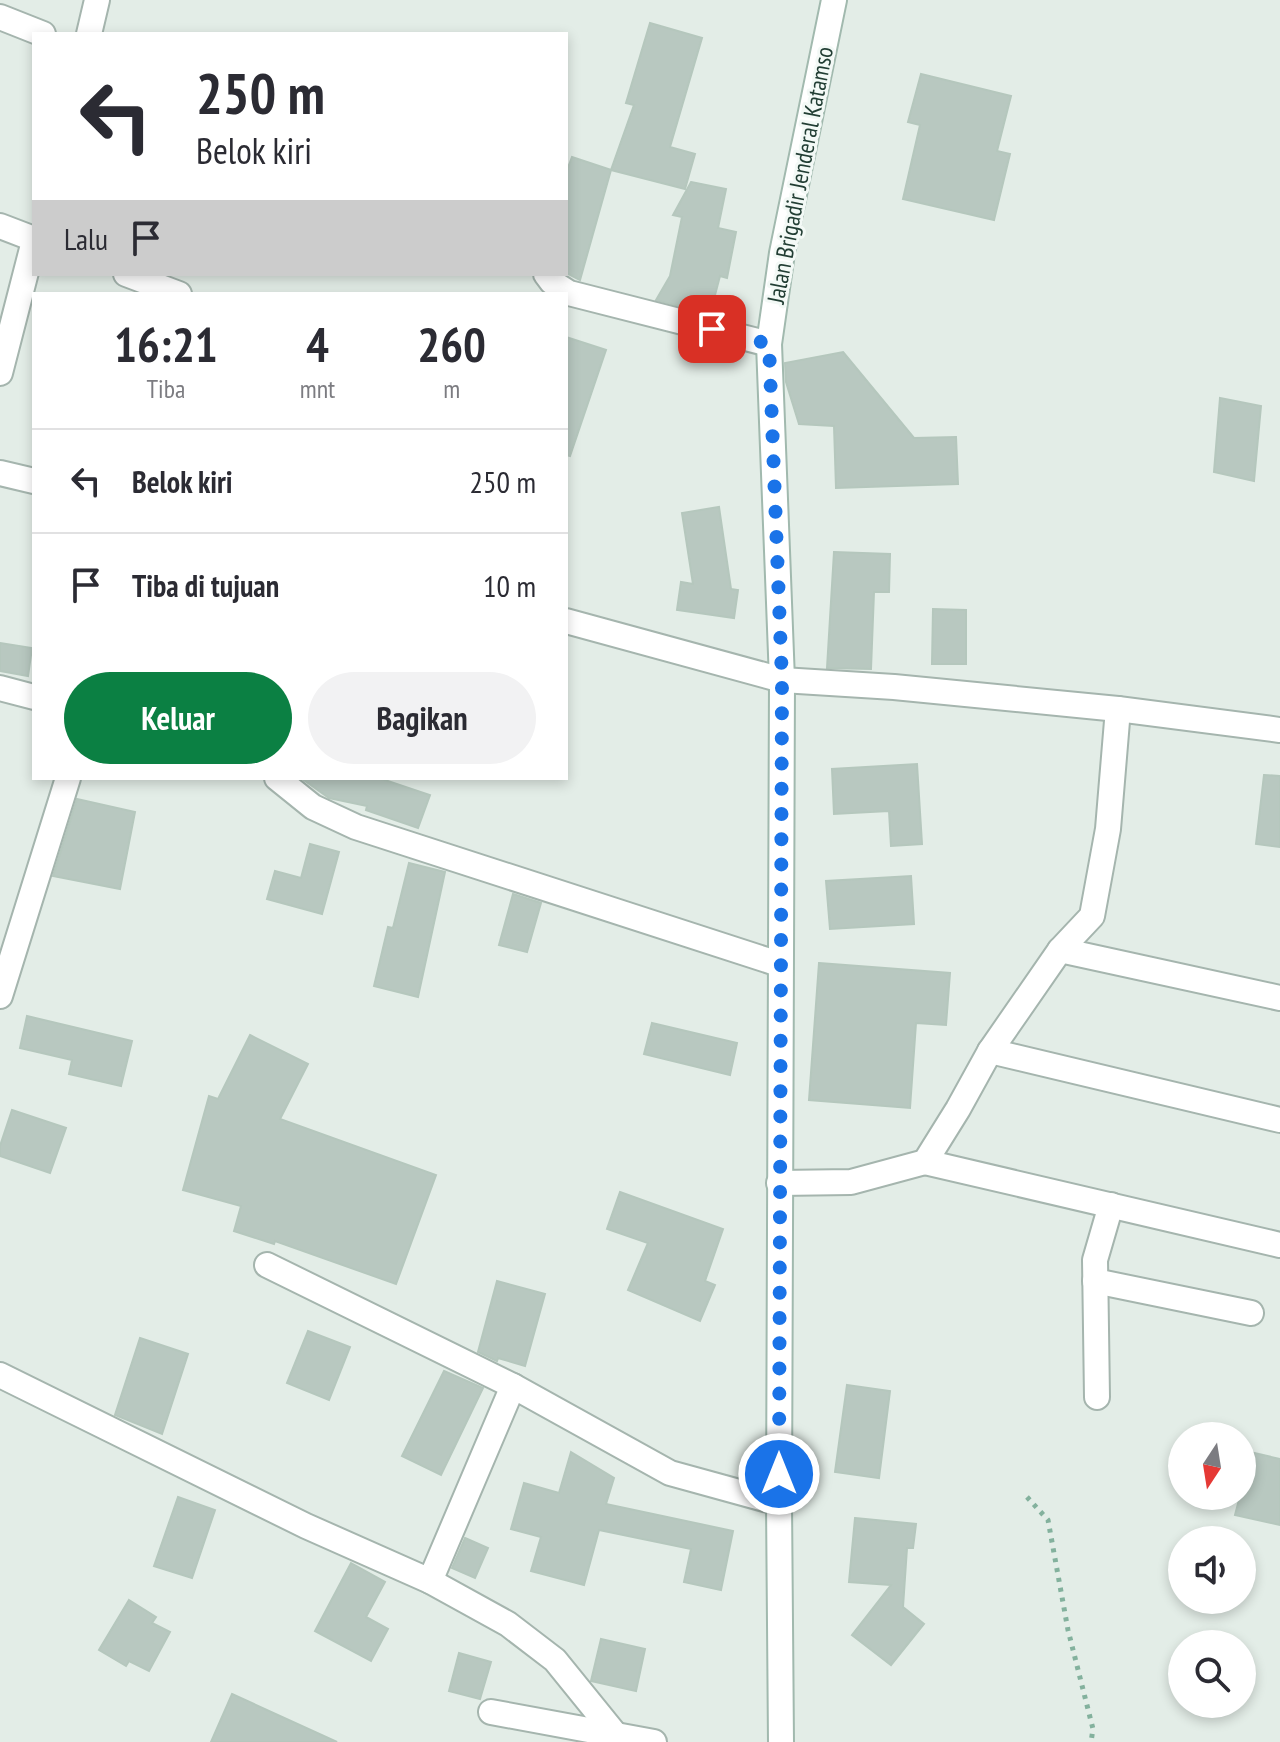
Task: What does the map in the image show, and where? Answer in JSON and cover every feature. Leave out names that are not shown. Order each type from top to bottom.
[{"type":"street","points":[[89,32],[97,0]]},
{"type":"street","name":"Jalan Brigadir Jenderal Katamso","points":[[781,1742],[779,964],[782,680],[769,344],[782,253],[834,0]]},
{"type":"street","points":[[0,17],[38,32]]},
{"type":"street","points":[[0,226],[32,239]]},
{"type":"street","points":[[0,373],[32,248]]},
{"type":"street","points":[[131,276],[174,292]]},
{"type":"street","points":[[548,276],[567,292]]},
{"type":"street","points":[[568,292],[769,344]]},
{"type":"street","points":[[0,473],[32,481]]},
{"type":"street","points":[[568,622],[782,680],[894,687],[1118,709],[1280,730]]},
{"type":"street","points":[[0,688],[32,696]]},
{"type":"street","points":[[925,1162],[990,1051],[1060,950],[1092,916],[1108,829],[1118,709]]},
{"type":"street","points":[[0,996],[67,780]]},
{"type":"street","points":[[279,780],[313,807],[356,827],[779,964]]},
{"type":"street","points":[[1060,950],[1280,998]]},
{"type":"street","points":[[990,1051],[1280,1120]]},
{"type":"street","points":[[779,1183],[851,1182],[925,1162],[1280,1245]]},
{"type":"street","points":[[1097,1397],[1095,1260],[1111,1205]]},
{"type":"street","points":[[267,1265],[513,1386],[670,1473],[779,1503]]},
{"type":"street","points":[[1095,1281],[1251,1313]]},
{"type":"street","points":[[0,1375],[306,1526],[430,1581],[508,1624],[555,1660],[615,1734]]},
{"type":"street","points":[[430,1581],[513,1386]]},
{"type":"street","points":[[491,1712],[654,1742]]},
{"type":"path","points":[[1027,1497],[1048,1520],[1068,1630],[1093,1729],[1091,1742]]},
{"type":"building","points":[[650,23],[702,38],[670,147],[695,154],[685,189],[611,170],[634,105],[626,103]]},
{"type":"building","points":[[921,74],[1011,96],[997,151],[1010,154],[994,220],[903,199],[920,125],[908,122]]},
{"type":"building","points":[[572,157],[611,170],[580,280],[568,274],[568,168]]},
{"type":"building","points":[[691,182],[726,189],[718,228],[736,232],[727,278],[720,276],[710,314],[656,300],[670,276],[682,217],[673,215]]},
{"type":"building","points":[[568,338],[606,350],[568,456]]},
{"type":"building","points":[[843,352],[914,438],[956,437],[958,484],[836,488],[834,426],[799,424],[786,382],[785,363]]},
{"type":"building","points":[[1220,398],[1261,406],[1254,481],[1214,472]]},
{"type":"building","points":[[719,507],[731,589],[738,590],[734,618],[677,610],[681,582],[693,584],[682,513]]},
{"type":"building","points":[[834,552],[890,554],[889,592],[874,592],[871,669],[827,668]]},
{"type":"building","points":[[933,609],[966,610],[966,664],[932,664]]},
{"type":"building","points":[[0,643],[32,648],[28,676],[0,671]]},
{"type":"building","points":[[917,764],[922,844],[891,846],[889,811],[834,814],[832,769]]},
{"type":"building","points":[[1264,775],[1280,776],[1280,847],[1256,844]]},
{"type":"building","points":[[304,780],[385,780],[430,795],[418,828],[366,810],[367,806],[329,798]]},
{"type":"building","points":[[77,799],[135,812],[120,889],[53,876]]},
{"type":"building","points":[[310,844],[339,852],[322,914],[267,899],[275,871],[301,878]]},
{"type":"building","points":[[409,863],[445,872],[418,997],[374,986],[388,927],[393,928]]},
{"type":"building","points":[[911,876],[914,924],[830,929],[826,881]]},
{"type":"building","points":[[513,894],[541,903],[527,952],[499,945]]},
{"type":"building","points":[[819,963],[950,973],[946,1025],[916,1023],[910,1108],[809,1100]]},
{"type":"building","points":[[27,1016],[132,1041],[121,1086],[69,1074],[72,1060],[20,1048]]},
{"type":"building","points":[[652,1023],[737,1043],[730,1075],[644,1054]]},
{"type":"building","points":[[250,1035],[308,1064],[280,1119],[436,1175],[396,1284],[275,1241],[274,1244],[234,1231],[241,1206],[183,1190],[209,1096],[218,1099]]},
{"type":"building","points":[[12,1110],[66,1128],[50,1173],[0,1156],[0,1146]]},
{"type":"building","points":[[620,1192],[723,1229],[705,1281],[715,1285],[700,1321],[628,1290],[648,1243],[607,1229]]},
{"type":"building","points":[[497,1281],[545,1294],[525,1366],[498,1358],[497,1361],[478,1352]]},
{"type":"building","points":[[308,1331],[350,1347],[329,1400],[287,1383]]},
{"type":"building","points":[[140,1338],[188,1354],[162,1434],[115,1415]]},
{"type":"building","points":[[444,1371],[483,1388],[441,1475],[402,1456]]},
{"type":"building","points":[[847,1385],[890,1391],[879,1478],[835,1472]]},
{"type":"building","points":[[571,1452],[614,1478],[606,1504],[733,1531],[721,1590],[684,1582],[691,1549],[599,1530],[584,1585],[531,1571],[541,1537],[511,1529],[524,1483],[559,1493]]},
{"type":"building","points":[[1256,1453],[1280,1459],[1280,1525],[1235,1515],[1236,1510],[1256,1510]]},
{"type":"building","points":[[178,1497],[215,1510],[192,1578],[154,1566]]},
{"type":"building","points":[[855,1518],[916,1524],[913,1548],[907,1548],[903,1607],[924,1624],[891,1665],[852,1635],[891,1585],[849,1582]]},
{"type":"building","points":[[465,1538],[488,1548],[475,1578],[452,1568]]},
{"type":"building","points":[[351,1563],[385,1582],[366,1617],[388,1629],[371,1661],[315,1631]]},
{"type":"building","points":[[129,1600],[156,1617],[152,1623],[170,1632],[149,1671],[129,1661],[126,1666],[99,1650]]},
{"type":"building","points":[[601,1639],[645,1649],[636,1691],[591,1681]]},
{"type":"building","points":[[459,1653],[491,1662],[480,1699],[449,1691]]},
{"type":"building","points":[[232,1694],[337,1742],[211,1742]]},
{"type":"route","points":[[712,329],[769,344],[782,680],[779,1474]]}]
